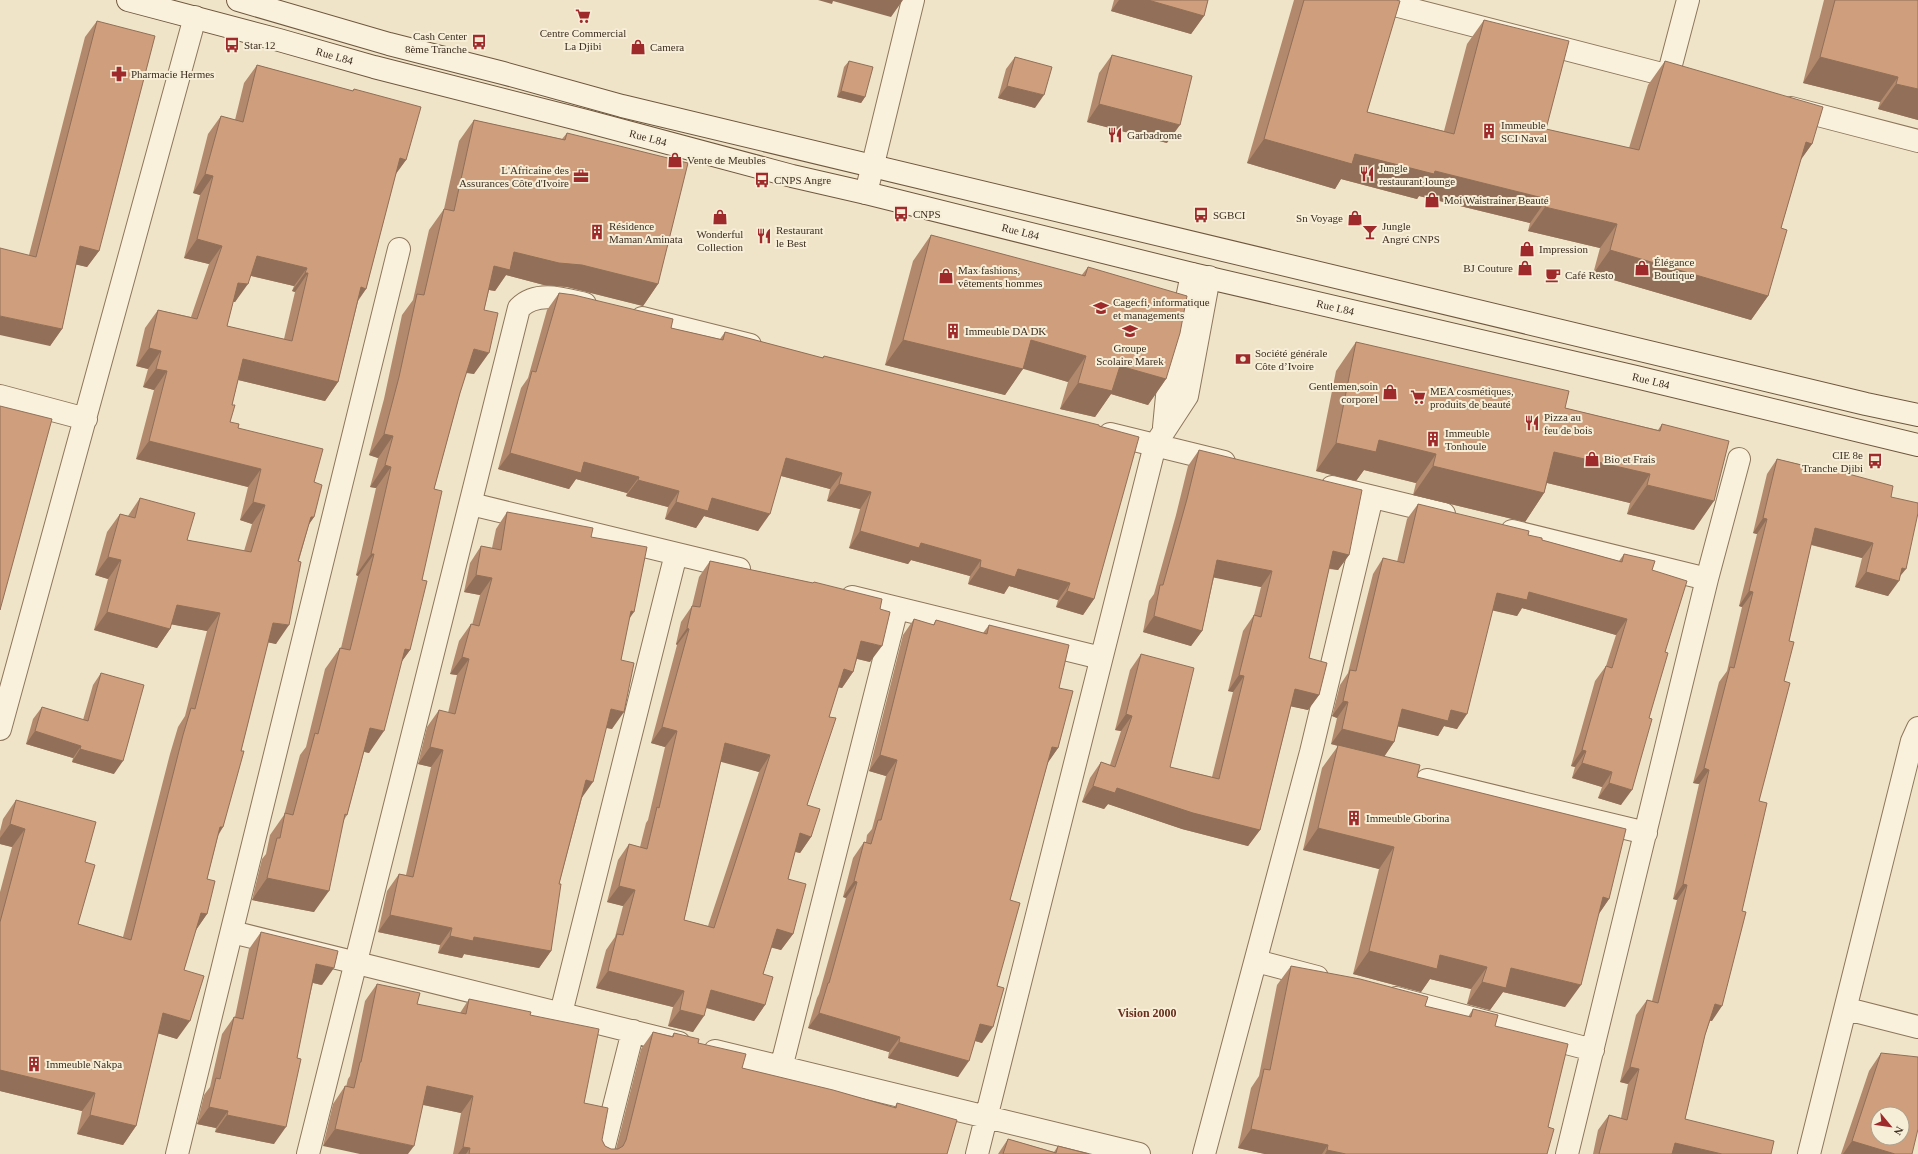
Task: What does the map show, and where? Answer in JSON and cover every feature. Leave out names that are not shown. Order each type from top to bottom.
[{"type":"street","name":"Rue L84","points":[[128,0],[195,17],[374,67],[586,121],[792,176],[1200,276],[1636,377],[1918,445]]},
{"type":"street","points":[[238,0],[389,44],[518,77],[622,106],[1488,314],[1918,415]]},
{"type":"street","points":[[866,193],[913,0]]},
{"type":"street","points":[[1375,0],[1706,86]]},
{"type":"street","points":[[1668,76],[1688,0]]},
{"type":"street","points":[[0,729],[195,17]]},
{"type":"street","points":[[1774,104],[1918,141]]},
{"type":"street","points":[[176,1154],[232,932],[399,249]]},
{"type":"street","points":[[977,1154],[1159,438],[1167,396],[1200,276]]},
{"type":"street","points":[[308,1154],[519,308],[526,300],[543,297],[564,299],[603,308]]},
{"type":"street","points":[[626,314],[772,350]]},
{"type":"street","points":[[0,396],[86,419]]},
{"type":"street","points":[[1094,430],[1159,438],[1241,466]]},
{"type":"street","points":[[1567,1154],[1707,579],[1739,459]]},
{"type":"street","points":[[1310,482],[1463,519]]},
{"type":"street","points":[[1204,1154],[1311,752],[1372,497]]},
{"type":"street","points":[[471,504],[760,574]]},
{"type":"street","points":[[1494,527],[1707,579]]},
{"type":"street","points":[[560,1013],[676,554]]},
{"type":"street","points":[[836,593],[1102,658]]},
{"type":"street","points":[[781,1068],[896,608]]},
{"type":"street","points":[[1809,1154],[1847,1009],[1912,741],[1918,728]]},
{"type":"street","points":[[1311,752],[1334,757]]},
{"type":"street","points":[[1410,776],[1646,833]]},
{"type":"street","points":[[232,932],[781,1068],[1139,1154]]},
{"type":"street","points":[[1256,961],[1333,981]]},
{"type":"street","points":[[1378,993],[1593,1050]]},
{"type":"street","points":[[1847,1009],[1918,1027]]},
{"type":"street","points":[[602,1154],[633,1031]]},
{"type":"building","points":[[1148,0],[1208,0],[1204,16]]},
{"type":"building","points":[[1304,0],[1400,1],[1367,112],[1454,134],[1484,20],[1569,41],[1546,129],[1639,150],[1665,61],[1823,107],[1812,144],[1806,142],[1781,228],[1787,230],[1768,296],[1610,250],[1617,224],[1545,207],[1547,199],[1435,171],[1434,174],[1355,154],[1352,164],[1264,139]]},
{"type":"building","points":[[1835,0],[1918,0],[1918,89],[1896,84],[1898,77],[1820,57]]},
{"type":"building","points":[[97,21],[155,36],[99,251],[80,246],[62,329],[0,316],[0,248],[36,257]]},
{"type":"building","points":[[1112,55],[1192,76],[1180,125],[1099,104]]},
{"type":"building","points":[[1015,57],[1052,67],[1044,95],[1007,86]]},
{"type":"building","points":[[849,61],[873,67],[865,97],[841,91]]},
{"type":"building","points":[[257,65],[353,91],[354,89],[421,107],[406,160],[400,158],[366,289],[361,287],[338,382],[243,359],[232,405],[235,405],[230,422],[239,424],[238,428],[323,449],[314,482],[322,485],[314,517],[311,517],[298,561],[301,562],[289,625],[273,623],[241,751],[244,751],[223,827],[220,827],[207,879],[215,881],[207,914],[201,913],[184,970],[204,976],[190,1021],[163,1013],[136,1126],[90,1115],[95,1093],[0,1070],[0,922],[25,829],[10,824],[16,800],[96,822],[85,862],[95,865],[78,924],[131,940],[183,735],[191,708],[195,709],[220,613],[177,605],[170,629],[107,612],[121,560],[108,557],[120,514],[135,518],[140,498],[195,513],[187,540],[251,552],[265,505],[253,502],[261,469],[149,441],[167,371],[156,369],[161,351],[149,348],[158,310],[197,319],[222,246],[197,239],[213,176],[205,174],[221,116],[243,122]],"holes":[[[257,256],[307,268],[305,273],[308,273],[292,341],[227,326],[238,283],[248,284]]]},
{"type":"building","points":[[474,120],[565,140],[567,133],[688,163],[658,284],[582,265],[559,263],[514,252],[510,270],[494,266],[484,310],[498,313],[489,353],[474,349],[460,393],[434,489],[442,491],[422,580],[427,581],[410,650],[405,649],[384,731],[370,728],[347,815],[345,814],[329,891],[267,878],[277,838],[280,838],[285,813],[293,815],[315,733],[318,734],[340,648],[350,650],[374,554],[371,554],[391,467],[385,465],[393,436],[384,434],[399,377],[417,294],[424,295],[444,209],[454,211]]},
{"type":"building","points":[[931,235],[1085,276],[1088,267],[1187,296],[1180,333],[1166,379],[1120,366],[1112,391],[1078,383],[1086,356],[1031,340],[1023,369],[903,340]]},
{"type":"building","points":[[559,293],[574,295],[673,319],[671,328],[723,340],[725,332],[823,358],[824,356],[1099,425],[1139,437],[1094,599],[1067,591],[1070,583],[1018,569],[1015,577],[980,567],[981,560],[921,543],[919,548],[860,531],[871,492],[839,484],[842,473],[786,458],[770,514],[712,498],[708,511],[676,502],[679,491],[638,480],[639,477],[584,462],[581,473],[510,453],[532,371],[536,372]]},
{"type":"building","points":[[1356,342],[1569,391],[1565,408],[1660,431],[1662,424],[1729,441],[1714,501],[1647,485],[1650,474],[1554,452],[1544,493],[1433,466],[1436,454],[1379,440],[1376,452],[1336,443]]},
{"type":"building","points":[[0,406],[52,419],[0,610]]},
{"type":"building","points":[[1199,450],[1362,490],[1349,555],[1333,551],[1309,658],[1327,663],[1319,695],[1295,689],[1260,830],[1193,813],[1117,788],[1115,793],[1093,786],[1101,762],[1115,767],[1132,716],[1126,714],[1141,654],[1194,668],[1170,767],[1219,779],[1244,676],[1239,675],[1254,615],[1261,617],[1272,571],[1217,560],[1202,631],[1154,616],[1160,585],[1163,585]]},
{"type":"building","points":[[1777,459],[1830,472],[1830,469],[1893,486],[1891,497],[1918,503],[1918,513],[1906,569],[1902,568],[1899,581],[1866,572],[1873,543],[1815,528],[1789,641],[1794,642],[1784,681],[1790,683],[1759,801],[1767,803],[1742,911],[1746,912],[1722,1006],[1715,1004],[1705,1035],[1685,1119],[1774,1141],[1771,1154],[1722,1154],[1675,1143],[1672,1154],[1599,1154],[1609,1115],[1627,1120],[1639,1069],[1630,1067],[1647,1000],[1658,1003],[1687,885],[1683,884],[1709,770],[1704,768],[1730,667],[1734,668],[1753,592],[1749,591],[1767,519],[1763,518]]},
{"type":"building","points":[[1418,504],[1529,531],[1528,535],[1542,538],[1542,540],[1622,562],[1624,554],[1655,561],[1652,570],[1687,581],[1665,652],[1668,653],[1649,718],[1652,719],[1632,790],[1609,783],[1612,772],[1582,763],[1586,751],[1582,750],[1606,666],[1612,668],[1627,619],[1529,592],[1527,600],[1497,593],[1467,714],[1451,710],[1448,721],[1402,709],[1394,742],[1342,729],[1348,702],[1343,701],[1350,670],[1356,671],[1383,558],[1404,563]]},
{"type":"building","points":[[507,512],[593,528],[591,537],[647,547],[634,612],[631,611],[621,660],[634,663],[624,712],[611,709],[593,782],[586,780],[559,884],[561,884],[551,951],[474,937],[473,941],[450,936],[452,928],[390,915],[399,874],[413,877],[443,750],[430,747],[439,710],[455,714],[469,659],[462,657],[471,624],[479,626],[492,578],[476,575],[481,546],[501,550]]},
{"type":"building","points":[[710,561],[814,582],[882,599],[880,609],[890,612],[882,646],[861,641],[853,672],[844,669],[829,717],[836,718],[807,805],[820,809],[811,837],[800,833],[788,879],[806,884],[793,934],[777,929],[763,974],[773,977],[765,1005],[711,990],[704,1016],[680,1010],[684,991],[608,971],[617,934],[623,935],[635,890],[619,886],[629,844],[647,849],[657,807],[659,808],[677,731],[662,727],[689,629],[687,628],[692,606],[700,607]],"holes":[[[725,743],[770,755],[714,928],[684,920]]]},
{"type":"building","points":[[914,619],[934,625],[936,620],[987,634],[989,625],[1069,645],[1059,688],[1073,691],[1058,748],[1052,747],[1010,900],[1020,903],[997,986],[1004,988],[993,1027],[980,1024],[969,1061],[899,1042],[900,1037],[819,1013],[829,983],[857,882],[854,881],[864,842],[871,844],[878,820],[881,820],[897,760],[880,755]]},
{"type":"building","points":[[101,673],[144,685],[123,761],[80,749],[81,746],[35,731],[42,707],[88,721]]},
{"type":"building","points":[[1338,745],[1420,765],[1417,777],[1626,829],[1609,899],[1603,897],[1581,985],[1511,968],[1506,988],[1482,982],[1487,967],[1440,955],[1437,969],[1369,951],[1394,847],[1318,828]]},
{"type":"building","points":[[261,932],[338,951],[334,968],[316,964],[297,1058],[301,1059],[286,1127],[227,1115],[228,1111],[209,1107],[216,1078],[220,1079],[234,1017],[243,1019]]},
{"type":"building","points":[[1291,966],[1360,979],[1428,997],[1425,1006],[1471,1017],[1473,1009],[1498,1015],[1495,1026],[1568,1044],[1548,1127],[1554,1129],[1547,1154],[1346,1154],[1327,1150],[1328,1145],[1251,1129],[1264,1069],[1270,1070]]},
{"type":"building","points":[[377,984],[420,993],[417,1004],[466,1014],[469,999],[531,1012],[530,1015],[599,1029],[584,1103],[608,1108],[602,1140],[605,1146],[611,1149],[618,1149],[623,1146],[626,1140],[653,1032],[673,1037],[674,1033],[699,1039],[698,1043],[746,1054],[742,1068],[833,1090],[896,1108],[897,1103],[957,1120],[947,1154],[469,1154],[470,1148],[463,1147],[473,1096],[427,1086],[414,1146],[335,1129],[345,1086],[354,1088],[361,1062]]},
{"type":"building","points":[[1881,1053],[1918,1057],[1918,1129],[1912,1154],[1895,1154],[1852,1141]]},
{"type":"building","points":[[1008,1139],[1056,1153],[1058,1146],[1089,1154],[1003,1154]]},
{"type":"place","name":"Centre Commercial La Djibi","points":[[583,16]]},
{"type":"place","name":"Cash Center 8ème Tranche","points":[[479,42]]},
{"type":"place","name":"Star 12","points":[[232,45]]},
{"type":"place","name":"Camera","points":[[638,47]]},
{"type":"place","name":"Pharmacie Hermes","points":[[119,74]]},
{"type":"place","name":"Immeuble SCI Naval","points":[[1489,131]]},
{"type":"place","name":"Garbadrome","points":[[1115,135]]},
{"type":"place","name":"Vente de Meubles","points":[[675,160]]},
{"type":"place","name":"Jungle restaurant lounge","points":[[1367,174]]},
{"type":"place","name":"L'Africaine des Assurances Côte d'Ivoire","points":[[581,176]]},
{"type":"place","name":"CNPS Angre","points":[[762,180]]},
{"type":"place","name":"Moi Waistrainer Beauté","points":[[1432,200]]},
{"type":"place","name":"CNPS","points":[[901,214]]},
{"type":"place","name":"SGBCI","points":[[1201,215]]},
{"type":"place","name":"Wonderful Collection","points":[[720,217]]},
{"type":"place","name":"Sn Voyage","points":[[1355,218]]},
{"type":"place","name":"Résidence Maman Aminata","points":[[597,232]]},
{"type":"place","name":"Jungle Angré CNPS","points":[[1370,232]]},
{"type":"place","name":"Restaurant le Best","points":[[764,236]]},
{"type":"place","name":"Impression","points":[[1527,249]]},
{"type":"place","name":"BJ Couture","points":[[1525,268]]},
{"type":"place","name":"Élégance Boutique","points":[[1642,268]]},
{"type":"place","name":"Café Resto","points":[[1553,275]]},
{"type":"place","name":"Max fashions, vêtements hommes","points":[[946,276]]},
{"type":"place","name":"Cagecfi, informatique et managements","points":[[1101,308]]},
{"type":"place","name":"Immeuble DA DK","points":[[953,331]]},
{"type":"place","name":"Groupe Scolaire Marek","points":[[1130,331]]},
{"type":"place","name":"Société générale Côte d’Ivoire","points":[[1243,359]]},
{"type":"place","name":"Gentlemen,soin corporel","points":[[1390,392]]},
{"type":"place","name":"MEA cosmétiques, produits de beauté","points":[[1418,397]]},
{"type":"place","name":"Pizza au feu de bois","points":[[1532,423]]},
{"type":"place","name":"Immeuble Tonhoule","points":[[1433,439]]},
{"type":"place","name":"Bio et Frais","points":[[1592,459]]},
{"type":"place","name":"CIE 8e Tranche Djibi","points":[[1875,461]]},
{"type":"place","name":"Immeuble Gborina","points":[[1354,818]]},
{"type":"place","name":"Immeuble Nakpa","points":[[34,1064]]},
{"type":"district","name":"Vision 2000","points":[[1147,1013]]}]
